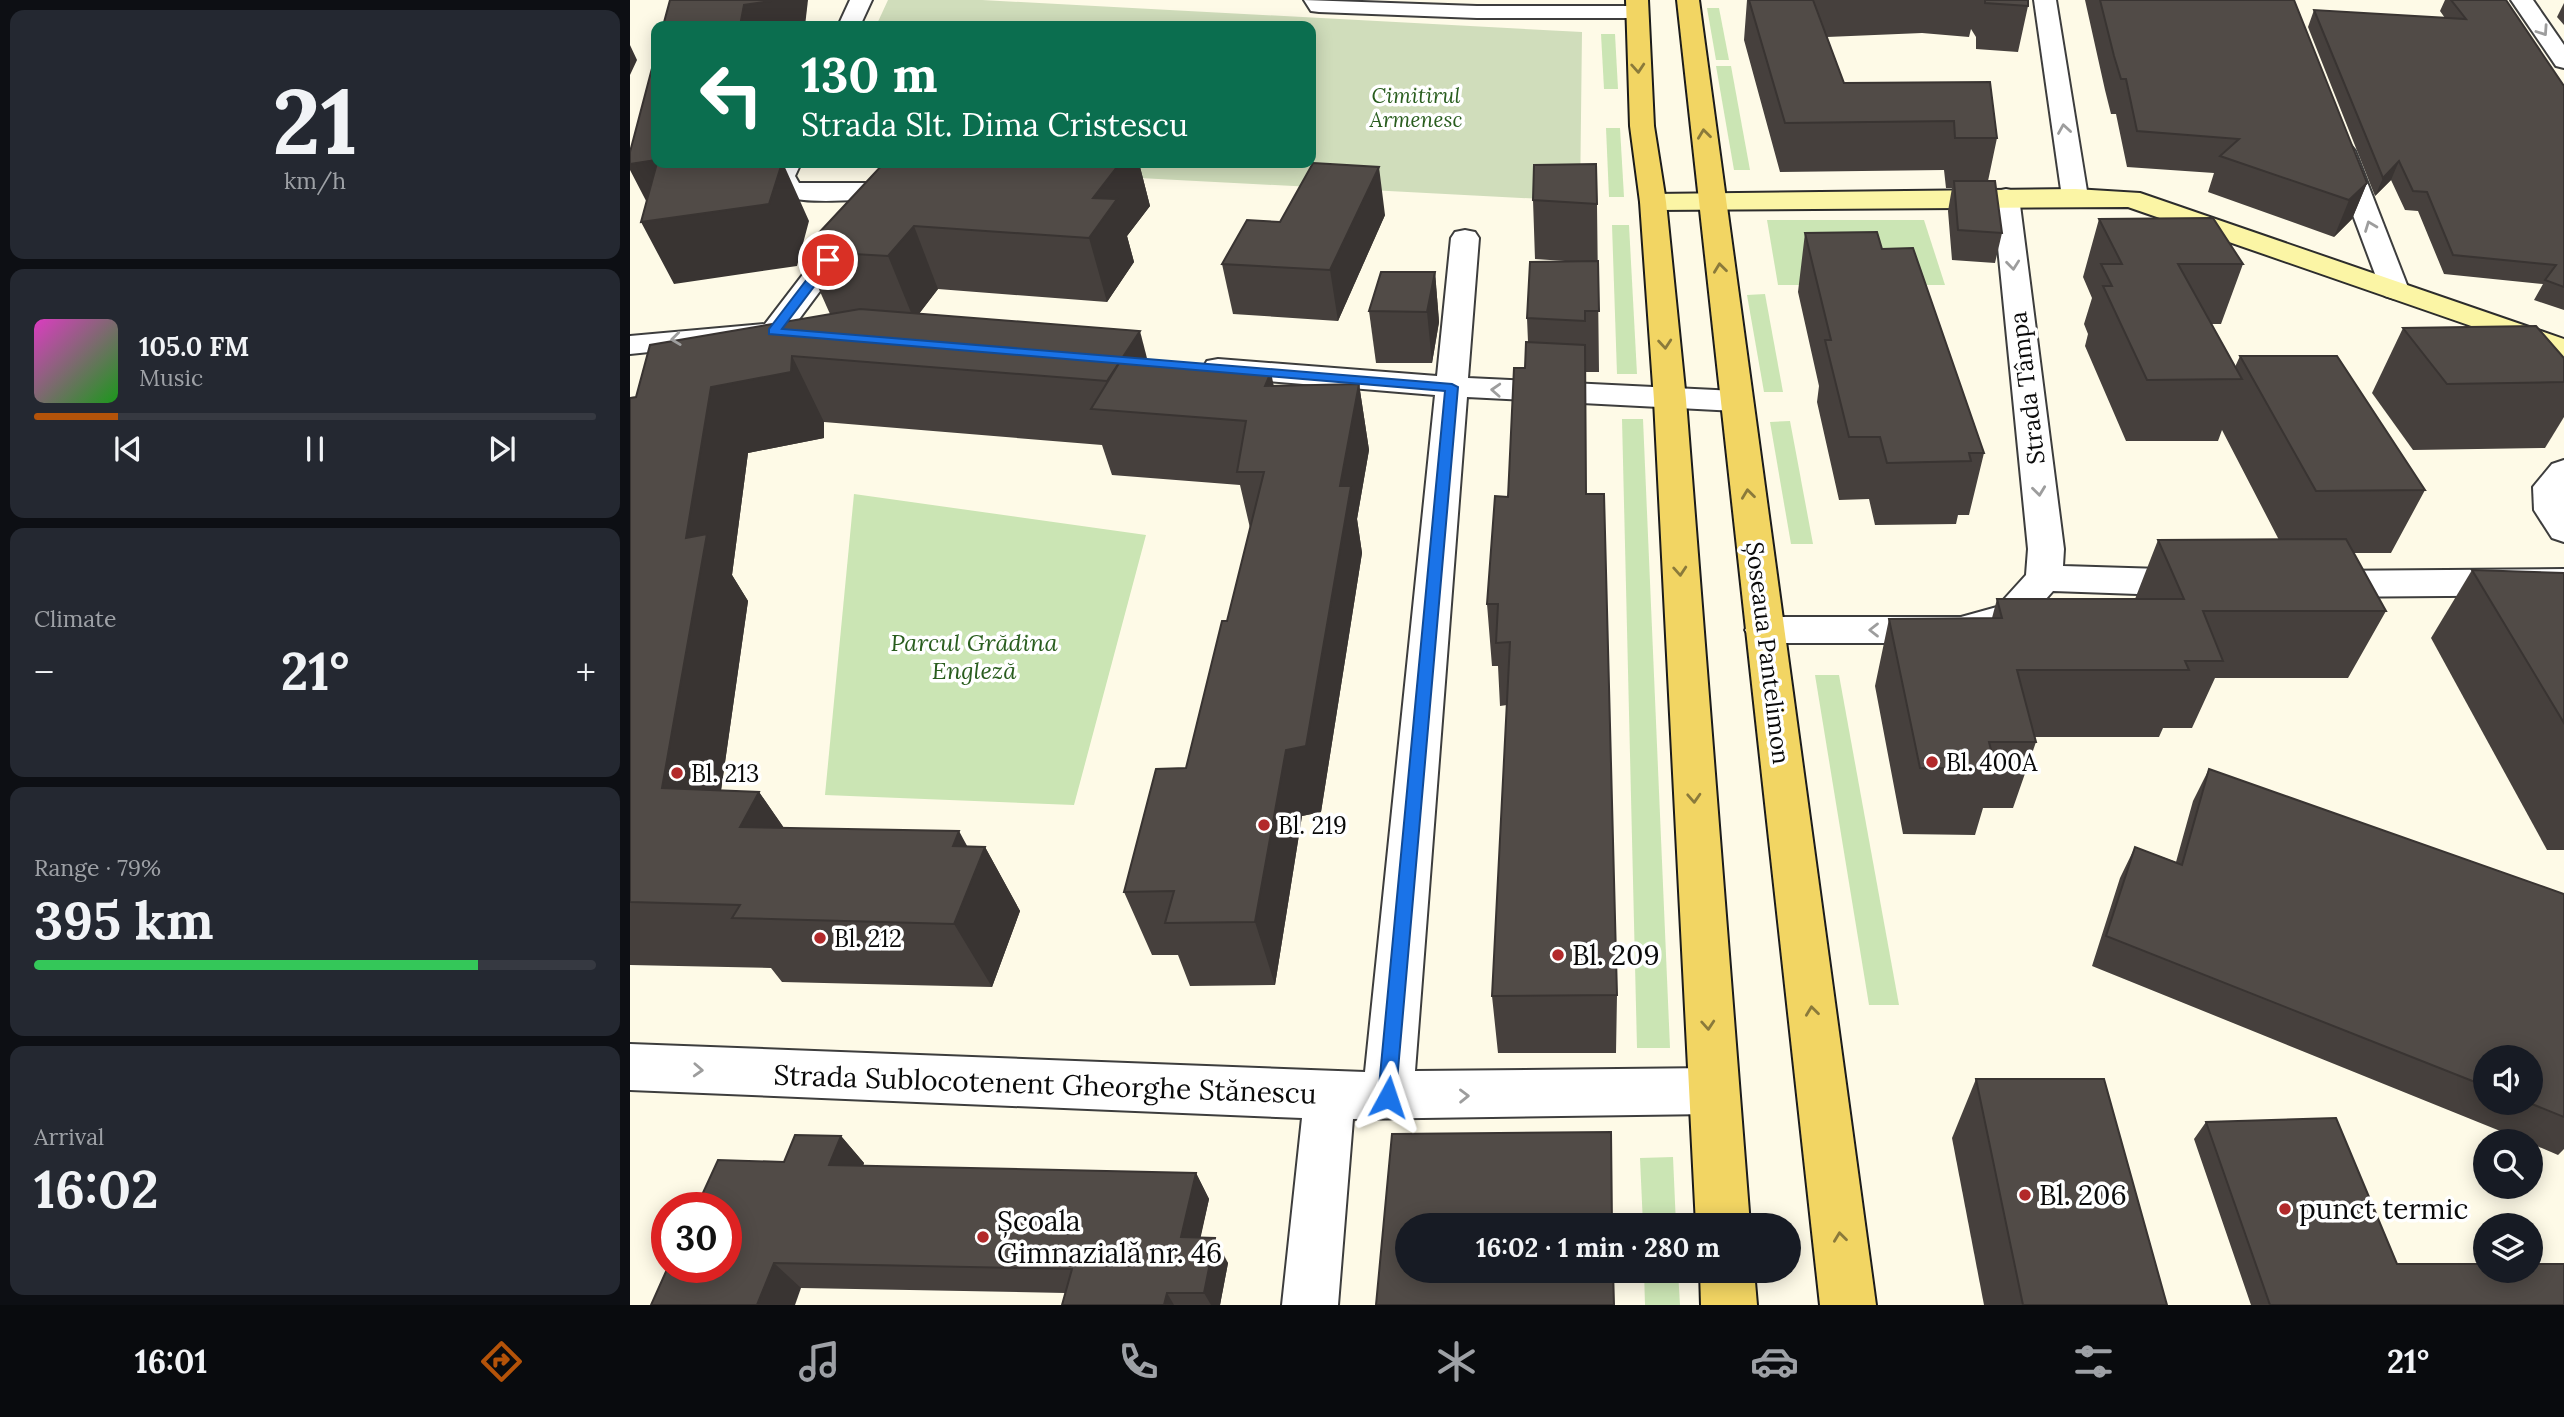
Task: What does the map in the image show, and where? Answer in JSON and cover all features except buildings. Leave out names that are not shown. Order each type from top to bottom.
[{"type":"main road","name":"Șoseaua Pantelimon","points":[[1688,0],[1849,1305]]},
{"type":"main road","points":[[1637,6],[1635,27],[1642,126],[1653,202],[1670,400],[1712,1091],[1722,1213]]},
{"type":"main road","points":[[1653,202],[2107,197],[2151,204],[2564,349]]},
{"type":"main road","points":[[1728,1283],[1729,1305]]},
{"type":"street","points":[[851,21],[861,0]]},
{"type":"street","points":[[2045,0],[2074,197]]},
{"type":"street","points":[[2522,0],[2564,61]]},
{"type":"street","points":[[1317,3],[1477,12],[1637,6]]},
{"type":"street","points":[[2333,130],[2395,290]]},
{"type":"street","points":[[630,345],[709,335],[788,333],[883,191],[796,191],[785,187],[782,176],[786,168]]},
{"type":"street","name":"Strada Tâmpa","points":[[2006,197],[2046,549],[2044,578]]},
{"type":"street","points":[[1388,1097],[1465,239]]},
{"type":"street","points":[[1189,366],[1452,387],[1670,400],[1736,401]]},
{"type":"street","points":[[2564,471],[2550,487],[2551,510],[2564,530]]},
{"type":"street","points":[[1764,630],[1961,630],[2010,616],[2044,578],[2222,583]]},
{"type":"street","points":[[2288,584],[2564,582]]},
{"type":"street","name":"Strada Sublocotenent Gheorghe Stănescu","points":[[630,1067],[1330,1096],[1712,1091]]},
{"type":"street","points":[[1310,1305],[1330,1096]]},
{"type":"green space","name":"Cimitirul Armenesc","points":[[888,0],[982,0],[1582,32],[1580,201],[950,168],[1316,168],[1316,21],[878,21]]},
{"type":"green space","points":[[1707,8],[1719,8],[1729,60],[1716,60]]},
{"type":"green space","points":[[1601,34],[1615,34],[1618,89],[1604,89]]},
{"type":"green space","points":[[1716,66],[1731,66],[1750,170],[1734,170]]},
{"type":"green space","points":[[1606,128],[1620,128],[1624,197],[1609,197]]},
{"type":"green space","points":[[1767,220],[1924,220],[1945,285],[1778,285]]},
{"type":"green space","points":[[1612,225],[1629,225],[1637,374],[1617,374]]},
{"type":"green space","points":[[1765,294],[1783,392],[1764,392],[1747,295]]},
{"type":"green space","points":[[1622,419],[1643,419],[1670,1048],[1637,1048]]},
{"type":"green space","points":[[1790,421],[1813,544],[1791,544],[1770,422]]},
{"type":"green space","name":"Parcul Grădina Engleză","points":[[854,494],[1146,535],[1074,805],[825,795]]},
{"type":"green space","points":[[1815,675],[1839,675],[1899,1005],[1869,1005]]},
{"type":"green space","points":[[1673,1157],[1675,1213],[1642,1213],[1640,1158]]},
{"type":"green space","points":[[1644,1283],[1679,1283],[1680,1305],[1645,1305]]},
{"type":"place","name":"Bl. 400A","points":[[1932,762]]},
{"type":"place","name":"Bl. 213","points":[[677,773]]},
{"type":"place","name":"Bl. 219","points":[[1264,825]]},
{"type":"place","name":"Bl. 212","points":[[820,938]]},
{"type":"place","name":"Bl. 209","points":[[1558,955]]},
{"type":"place","name":"Bl. 206","points":[[2025,1195]]},
{"type":"place","name":"punct termic","points":[[2285,1209]]},
{"type":"place","name":"Școala Gimnazială nr. 46","points":[[983,1237]]},
{"type":"route","points":[[828,260],[774,332],[1452,387],[1388,1097]]}]
